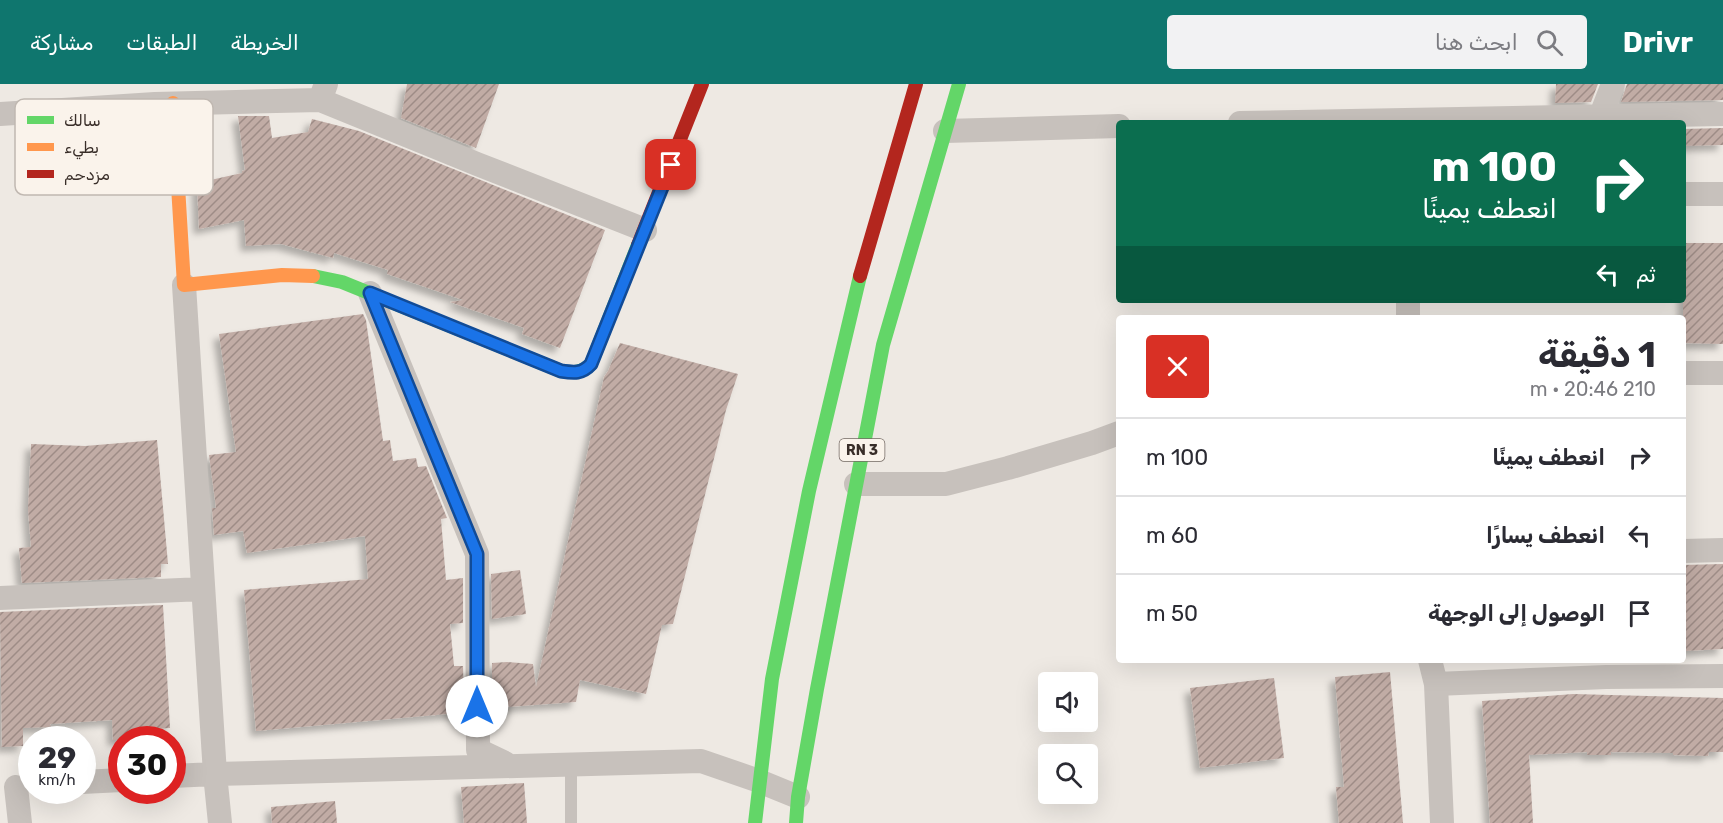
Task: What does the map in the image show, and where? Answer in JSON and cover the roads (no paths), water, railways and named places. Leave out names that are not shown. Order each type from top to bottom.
[{"type":"main road","points":[[174,195],[184,285],[282,275],[310,275],[342,282],[561,371],[578,373],[591,364],[701,84]]},
{"type":"main road","name":"RN 3","points":[[755,823],[772,679],[809,491],[856,286],[916,84]]},
{"type":"main road","name":"RN 3","points":[[796,823],[798,797],[821,668],[883,345],[959,84]]},
{"type":"street","points":[[1601,115],[1613,84]]},
{"type":"street","points":[[144,99],[323,92],[488,168],[645,230]]},
{"type":"street","points":[[0,114],[15,112]]},
{"type":"street","points":[[1434,120],[1723,114]]},
{"type":"street","points":[[945,131],[1116,126]]},
{"type":"street","points":[[1686,194],[1723,194]]},
{"type":"street","points":[[184,285],[220,823]]},
{"type":"street","points":[[370,293],[477,554],[478,750],[510,765]]},
{"type":"street","points":[[1686,373],[1723,373]]},
{"type":"street","points":[[856,484],[946,484],[1008,468],[1116,434]]},
{"type":"street","points":[[1686,551],[1723,550]]},
{"type":"street","points":[[0,598],[204,588]]},
{"type":"street","points":[[1431,663],[1436,684],[1442,823]]},
{"type":"street","points":[[1436,684],[1606,669],[1723,676]]},
{"type":"street","points":[[186,775],[701,761],[798,797]]},
{"type":"street","points":[[16,787],[20,823]]},
{"type":"lane","points":[[571,764],[571,823]]},
{"type":"lane","points":[[798,797],[811,823]]}]
